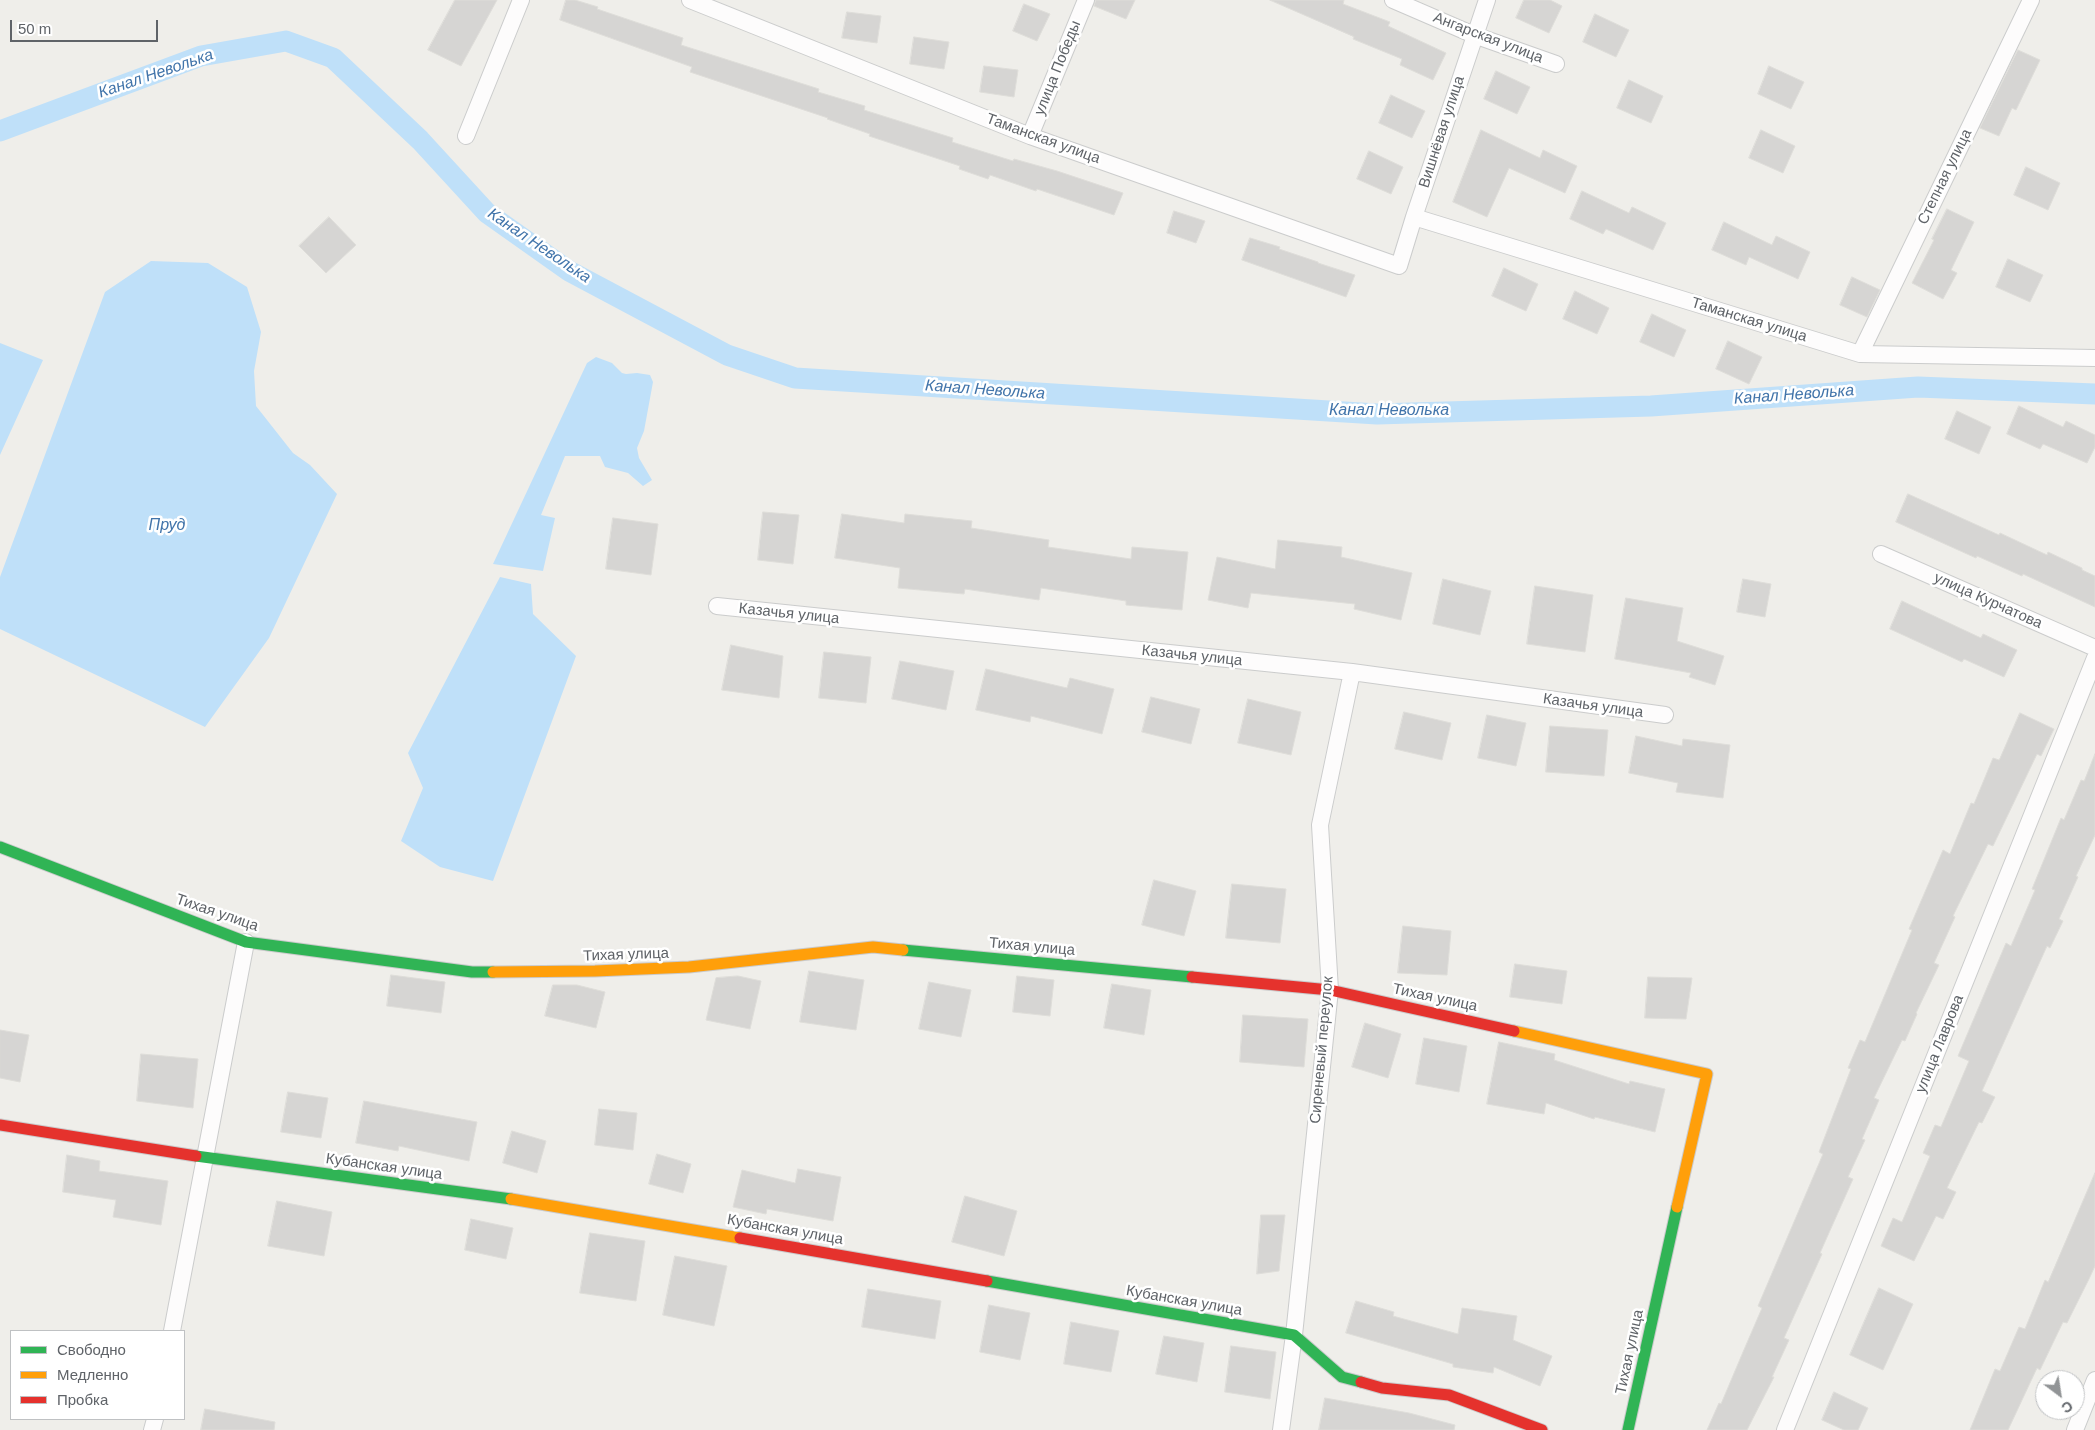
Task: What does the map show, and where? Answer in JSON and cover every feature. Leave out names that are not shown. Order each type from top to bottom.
[{"type":"street","points":[[466,136],[521,0]]},
{"type":"street","name":"Таманская улица","points":[[690,0],[1030,136],[1400,266]]},
{"type":"street","name":"улица Победы","points":[[1030,136],[1086,0]]},
{"type":"street","name":"Ангарская улица","points":[[1393,0],[1474,35],[1556,64]]},
{"type":"street","name":"Вишнёвая улица","points":[[1400,266],[1414,217],[1487,0]]},
{"type":"street","name":"Степная улица","points":[[1860,354],[2031,0]]},
{"type":"street","name":"Таманская улица","points":[[1414,217],[1860,354],[2095,358]]},
{"type":"street","name":"улица Курчатова","points":[[1881,554],[2095,648]]},
{"type":"street","name":"Казачья улица","points":[[717,606],[1352,672],[1665,715]]},
{"type":"street","name":"улица Лаврова","points":[[1784,1430],[2095,658]]},
{"type":"street","name":"Сиреневый переулок","points":[[1281,1430],[1294,1335],[1330,990],[1320,825],[1352,672]]},
{"type":"street","name":"Тихая улица","points":[[0,847],[246,942],[472,972],[595,971],[689,967],[873,947],[1330,990],[1707,1074],[1628,1430]]},
{"type":"street","points":[[172,1330],[246,942]]},
{"type":"street","name":"Кубанская улица","points":[[0,1125],[206,1158],[555,1205],[1294,1335]]},
{"type":"street","points":[[1294,1335],[1342,1377],[1382,1388],[1449,1395],[1542,1430]]},
{"type":"street","points":[[2075,1430],[2095,1380]]},
{"type":"water","name":"Пруд","points":[[151,261],[208,263],[247,287],[261,332],[254,371],[256,406],[293,453],[310,465],[337,494],[269,638],[205,727],[0,629],[0,577],[105,292]]},
{"type":"water","points":[[0,343],[43,360],[0,455]]},
{"type":"water","points":[[596,357],[612,363],[622,373],[650,375],[653,382],[644,431],[637,448],[639,458],[652,480],[643,486],[628,473],[605,467],[600,456],[565,456],[541,515],[555,518],[543,571],[493,564],[587,363]]},
{"type":"water","points":[[500,577],[531,584],[533,614],[576,656],[493,881],[440,867],[401,841],[423,788],[408,753]]},
{"type":"building","points":[[455,0],[497,0],[461,66],[428,50]]},
{"type":"building","points":[[566,0],[575,0],[598,7],[597,9],[683,38],[681,45],[819,89],[818,92],[865,106],[864,110],[953,138],[952,142],[1013,161],[1014,159],[1057,171],[1123,193],[1114,215],[990,175],[988,179],[959,169],[960,166],[869,136],[870,134],[828,118],[690,72],[692,67],[560,20]]},
{"type":"building","points":[[1096,0],[1135,0],[1126,19],[1094,6]]},
{"type":"building","points":[[1270,0],[1344,0],[1343,4],[1390,22],[1388,26],[1446,53],[1433,80],[1400,65],[1402,59],[1353,39],[1354,37]]},
{"type":"building","points":[[1524,0],[1550,0],[1562,6],[1549,33],[1516,18]]},
{"type":"building","points":[[1024,4],[1050,14],[1037,41],[1013,31]]},
{"type":"building","points":[[847,12],[881,16],[877,43],[842,38]]},
{"type":"building","points":[[1595,14],[1629,30],[1616,57],[1583,42]]},
{"type":"building","points":[[914,37],[949,42],[944,69],[910,64]]},
{"type":"building","points":[[2018,50],[2040,60],[2016,110],[2012,108],[1999,136],[1980,128]]},
{"type":"building","points":[[984,66],[1018,70],[1014,97],[980,92]]},
{"type":"building","points":[[1769,66],[1804,82],[1791,109],[1758,94]]},
{"type":"building","points":[[1496,71],[1530,87],[1517,114],[1484,99]]},
{"type":"building","points":[[1629,80],[1663,96],[1651,123],[1617,108]]},
{"type":"building","points":[[1391,95],[1425,111],[1412,138],[1379,123]]},
{"type":"building","points":[[1481,130],[1540,158],[1543,150],[1577,166],[1565,193],[1509,168],[1487,217],[1453,202]]},
{"type":"building","points":[[1761,130],[1795,146],[1783,173],[1749,158]]},
{"type":"building","points":[[1369,151],[1403,167],[1391,194],[1357,179]]},
{"type":"building","points":[[2026,167],[2060,183],[2048,210],[2014,195]]},
{"type":"building","points":[[1582,191],[1629,213],[1632,207],[1666,223],[1653,250],[1606,229],[1603,234],[1570,219]]},
{"type":"building","points":[[1947,209],[1974,222],[1951,270],[1957,273],[1943,299],[1912,283],[1934,240],[1932,239]]},
{"type":"building","points":[[1174,211],[1205,221],[1196,243],[1167,233]]},
{"type":"building","points":[[329,217],[356,245],[326,273],[299,246]]},
{"type":"building","points":[[1724,222],[1772,245],[1776,236],[1810,252],[1798,279],[1749,257],[1746,265],[1712,250]]},
{"type":"building","points":[[1250,238],[1355,275],[1346,297],[1242,260]]},
{"type":"building","points":[[2008,259],[2043,275],[2030,302],[1996,287]]},
{"type":"building","points":[[1504,268],[1538,284],[1526,311],[1492,296]]},
{"type":"building","points":[[1852,277],[1880,290],[1867,317],[1840,305]]},
{"type":"building","points":[[1575,291],[1609,308],[1597,334],[1563,319]]},
{"type":"building","points":[[1652,314],[1686,330],[1674,357],[1640,342]]},
{"type":"building","points":[[1728,341],[1762,357],[1749,384],[1716,369]]},
{"type":"building","points":[[2019,406],[2063,427],[2066,421],[2095,435],[2095,447],[2087,463],[2043,444],[2040,449],[2007,434]]},
{"type":"building","points":[[1957,411],[1991,427],[1979,454],[1945,439]]},
{"type":"building","points":[[1908,494],[1999,535],[2000,533],[2047,555],[2048,552],[2082,568],[2082,570],[2095,576],[2095,607],[2023,574],[2022,576],[1977,556],[1976,558],[1896,522]]},
{"type":"building","points":[[763,512],[799,515],[793,564],[758,560]]},
{"type":"building","points":[[842,514],[904,523],[905,514],[972,521],[971,528],[1049,540],[1048,547],[1131,559],[1132,547],[1188,552],[1182,610],[1126,605],[1126,601],[1041,588],[1039,600],[965,589],[964,594],[898,588],[900,568],[835,558]]},
{"type":"building","points":[[613,518],[658,524],[651,575],[606,569]]},
{"type":"building","points":[[1278,540],[1342,547],[1341,557],[1412,573],[1401,620],[1354,609],[1355,604],[1251,593],[1248,608],[1208,600],[1217,557],[1275,569]]},
{"type":"building","points":[[1443,579],[1491,591],[1480,635],[1433,624]]},
{"type":"building","points":[[1743,579],[1771,584],[1765,617],[1737,612]]},
{"type":"building","points":[[1535,586],[1593,595],[1585,652],[1527,644]]},
{"type":"building","points":[[1626,598],[1683,608],[1677,641],[1724,656],[1715,685],[1689,677],[1691,673],[1615,659]]},
{"type":"building","points":[[1902,601],[1981,638],[1983,634],[2017,650],[2004,677],[1964,659],[1962,662],[1890,629]]},
{"type":"building","points":[[731,645],[783,656],[779,698],[722,690]]},
{"type":"building","points":[[824,652],[871,657],[866,703],[819,698]]},
{"type":"building","points":[[900,661],[954,671],[946,710],[892,699]]},
{"type":"building","points":[[986,669],[1067,688],[1070,678],[1114,689],[1102,734],[1031,716],[1030,722],[976,710]]},
{"type":"building","points":[[1151,697],[1200,709],[1191,744],[1142,732]]},
{"type":"building","points":[[1248,699],[1301,712],[1291,755],[1238,743]]},
{"type":"building","points":[[1404,712],[1451,723],[1442,760],[1395,749]]},
{"type":"building","points":[[2020,713],[2054,729],[2041,756],[2037,754],[1993,846],[1988,844],[1953,916],[1955,917],[1934,963],[1939,965],[1905,1041],[1902,1040],[1874,1098],[1879,1100],[1862,1139],[1865,1140],[1848,1177],[1853,1179],[1784,1338],[1789,1340],[1772,1377],[1774,1377],[1747,1430],[1707,1430],[1719,1403],[1721,1404],[1762,1308],[1758,1306],[1823,1154],[1819,1152],[1851,1069],[1848,1068],[1860,1040],[1865,1042],[1912,930],[1909,929],[1943,850],[1950,854],[1971,803],[1974,804],[1993,758],[1999,760]]},
{"type":"building","points":[[1487,715],[1526,723],[1516,766],[1478,758]]},
{"type":"building","points":[[1550,726],[1608,730],[1604,776],[1546,772]]},
{"type":"building","points":[[1636,736],[1682,746],[1683,739],[1730,745],[1723,798],[1676,792],[1678,783],[1629,773]]},
{"type":"building","points":[[2095,754],[2095,835],[2059,919],[2063,921],[2050,948],[2047,946],[1982,1091],[1995,1097],[1982,1123],[1979,1122],[1947,1188],[1956,1192],[1943,1219],[1936,1216],[1914,1261],[1881,1246],[1893,1218],[1902,1222],[1930,1156],[1923,1153],[1935,1125],[1941,1127],[1969,1061],[1958,1056],[2006,943],[2011,946],[2035,890],[2032,889],[2061,818],[2064,820],[2081,780],[2084,781]]},
{"type":"building","points":[[1154,880],[1196,891],[1184,936],[1142,925]]},
{"type":"building","points":[[1232,884],[1286,889],[1280,943],[1226,938]]},
{"type":"building","points":[[1403,926],[1451,931],[1447,975],[1398,973]]},
{"type":"building","points":[[1515,964],[1567,971],[1562,1004],[1510,997]]},
{"type":"building","points":[[809,971],[864,980],[856,1030],[800,1022]]},
{"type":"building","points":[[391,975],[445,982],[441,1013],[387,1006]]},
{"type":"building","points":[[738,976],[761,981],[750,1029],[706,1020],[716,978]]},
{"type":"building","points":[[1017,976],[1054,980],[1050,1016],[1013,1012]]},
{"type":"building","points":[[1648,977],[1692,978],[1686,1019],[1645,1018]]},
{"type":"building","points":[[929,982],[971,990],[961,1037],[919,1029]]},
{"type":"building","points":[[1112,984],[1151,990],[1144,1035],[1104,1028]]},
{"type":"building","points":[[553,985],[577,985],[605,992],[596,1028],[545,1016]]},
{"type":"building","points":[[1243,1015],[1308,1019],[1304,1067],[1240,1062]]},
{"type":"building","points":[[1365,1023],[1401,1034],[1388,1078],[1352,1067]]},
{"type":"building","points":[[0,1030],[29,1035],[20,1082],[0,1078]]},
{"type":"building","points":[[1424,1038],[1467,1046],[1459,1092],[1416,1084]]},
{"type":"building","points":[[1499,1042],[1555,1054],[1554,1060],[1629,1084],[1630,1081],[1665,1089],[1655,1132],[1595,1117],[1594,1119],[1546,1103],[1544,1114],[1487,1104]]},
{"type":"building","points":[[141,1054],[198,1059],[193,1108],[137,1101]]},
{"type":"building","points":[[288,1092],[328,1098],[321,1138],[281,1132]]},
{"type":"building","points":[[364,1101],[477,1122],[469,1161],[399,1146],[398,1151],[356,1143]]},
{"type":"building","points":[[599,1109],[637,1113],[633,1150],[595,1145]]},
{"type":"building","points":[[512,1131],[546,1141],[537,1173],[503,1163]]},
{"type":"building","points":[[657,1154],[691,1164],[683,1193],[649,1184]]},
{"type":"building","points":[[67,1155],[100,1161],[99,1171],[168,1181],[161,1225],[113,1217],[116,1200],[63,1192]]},
{"type":"building","points":[[798,1169],[841,1177],[833,1221],[767,1209],[766,1214],[733,1207],[742,1170],[795,1183]]},
{"type":"building","points":[[2095,1173],[2095,1266],[2089,1279],[2067,1323],[2063,1322],[2040,1370],[2037,1368],[2035,1370],[2008,1430],[1970,1430],[1995,1369],[2000,1371],[2019,1327],[2025,1329],[2045,1280],[2048,1282]]},
{"type":"building","points":[[965,1196],[1017,1211],[1004,1256],[952,1242]]},
{"type":"building","points":[[277,1201],[332,1212],[324,1256],[268,1246]]},
{"type":"building","points":[[1261,1215],[1285,1215],[1279,1271],[1257,1274]]},
{"type":"building","points":[[471,1219],[513,1228],[506,1259],[465,1250]]},
{"type":"building","points":[[590,1233],[645,1241],[636,1301],[580,1293]]},
{"type":"building","points":[[675,1256],[727,1266],[714,1326],[663,1315]]},
{"type":"building","points":[[1879,1288],[1913,1304],[1883,1370],[1850,1355]]},
{"type":"building","points":[[868,1289],[941,1301],[935,1339],[862,1327]]},
{"type":"building","points":[[1356,1301],[1394,1312],[1393,1316],[1458,1334],[1462,1308],[1517,1316],[1513,1340],[1552,1356],[1540,1386],[1494,1367],[1493,1373],[1453,1367],[1453,1364],[1346,1333]]},
{"type":"building","points":[[989,1305],[1030,1313],[1020,1360],[980,1352]]},
{"type":"building","points":[[1071,1322],[1119,1331],[1111,1372],[1064,1364]]},
{"type":"building","points":[[1164,1336],[1204,1343],[1197,1382],[1156,1374]]},
{"type":"building","points":[[1231,1346],[1276,1352],[1270,1399],[1225,1392]]},
{"type":"building","points":[[1834,1392],[1868,1408],[1858,1430],[1844,1430],[1822,1420]]},
{"type":"building","points":[[1325,1398],[1409,1413],[1455,1425],[1454,1430],[1319,1430]]},
{"type":"building","points":[[205,1409],[275,1422],[274,1430],[201,1430]]},
{"type":"waterway","name":"Канал Неволька","points":[[0,131],[201,56],[286,41],[333,58],[420,140],[487,213],[569,271],[727,355],[795,378],[1377,414],[1651,406],[1918,387],[2095,394]]},
{"type":"traffic: fast","points":[[0,847],[246,942],[472,972],[493,972]]},
{"type":"traffic: fast","points":[[903,950],[1192,977]]},
{"type":"traffic: fast","points":[[196,1156],[511,1199]]},
{"type":"traffic: fast","points":[[1628,1430],[1677,1207]]},
{"type":"traffic: fast","points":[[987,1281],[1294,1335],[1342,1377],[1361,1382]]},
{"type":"traffic: slow","points":[[493,972],[595,971],[689,967],[873,947],[903,950]]},
{"type":"traffic: slow","points":[[1514,1031],[1707,1074],[1677,1207]]},
{"type":"traffic: slow","points":[[511,1199],[740,1238]]},
{"type":"traffic: jam","points":[[1192,977],[1330,990],[1514,1031]]},
{"type":"traffic: jam","points":[[0,1125],[196,1156]]},
{"type":"traffic: jam","points":[[740,1238],[987,1281]]},
{"type":"traffic: jam","points":[[1361,1382],[1382,1388],[1449,1395],[1542,1430]]}]
